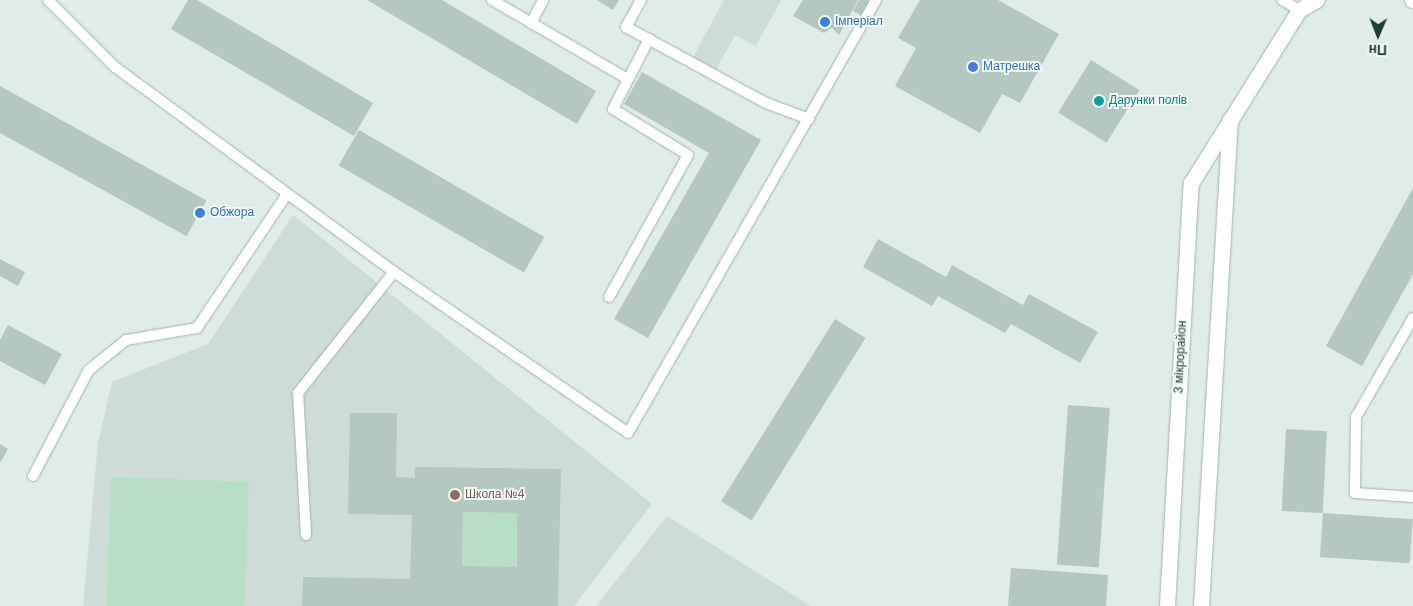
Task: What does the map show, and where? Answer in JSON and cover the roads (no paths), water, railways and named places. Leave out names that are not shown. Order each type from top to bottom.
[{"type":"street","name":"3 мікрорайон","points":[[1167,606],[1191,183],[1298,10],[1316,0]]},
{"type":"street","name":"3 мікрорайон","points":[[1202,606],[1230,118]]},
{"type":"lane","points":[[48,0],[115,67],[394,272],[628,433],[876,0]]},
{"type":"lane","points":[[492,0],[628,79]]},
{"type":"lane","points":[[531,23],[543,0]]},
{"type":"lane","points":[[641,0],[626,27],[766,103],[809,119]]},
{"type":"lane","points":[[1282,0],[1298,10]]},
{"type":"lane","points":[[609,297],[688,156],[613,109],[649,39]]},
{"type":"lane","points":[[33,476],[89,370],[126,340],[197,328],[287,194]]},
{"type":"lane","points":[[306,535],[298,393],[394,272]]},
{"type":"lane","points":[[1413,318],[1356,417],[1356,493],[1413,497]]},
{"type":"place","name":"Імперіал","points":[[825,22]]},
{"type":"place","name":"Матрешка","points":[[973,67]]},
{"type":"place","name":"Дарунки полів","points":[[1099,101]]},
{"type":"place","name":"Обжора","points":[[200,213]]},
{"type":"place","name":"Школа №4","points":[[455,495]]}]
